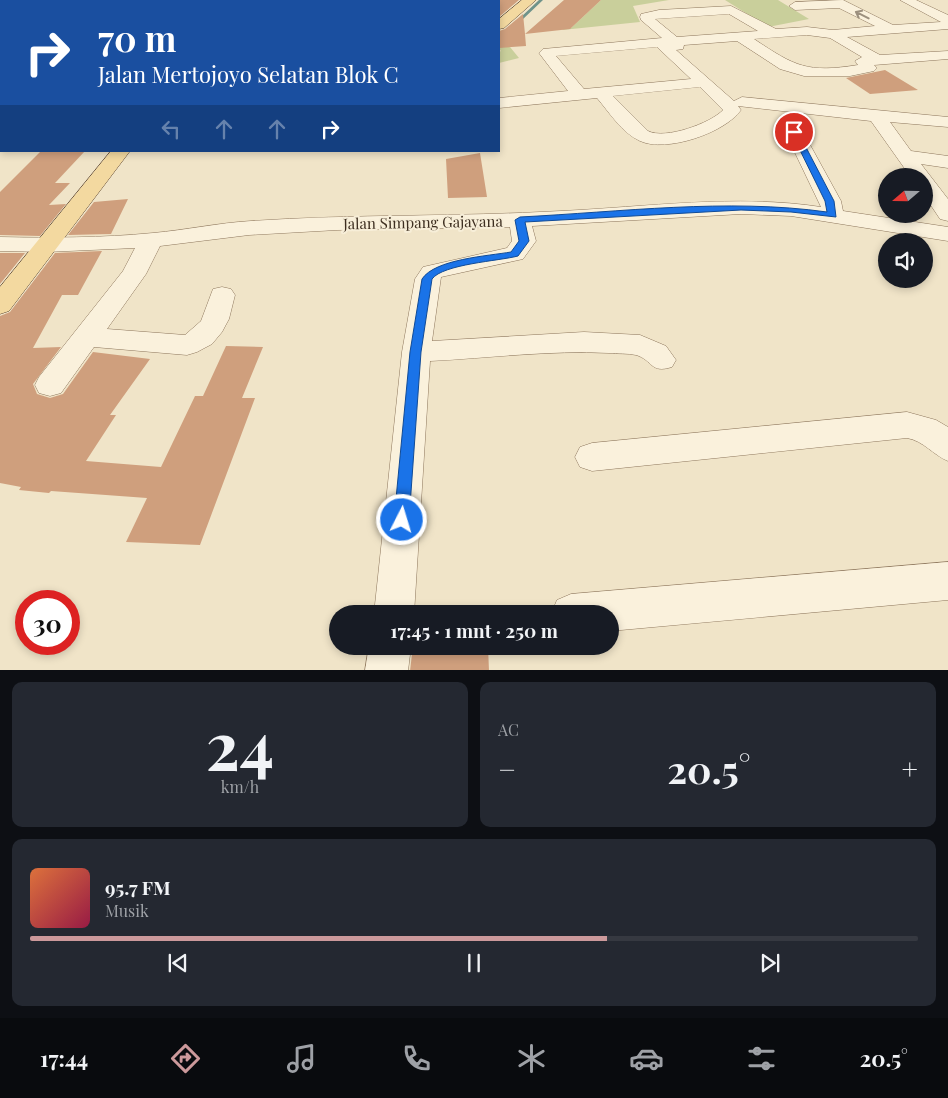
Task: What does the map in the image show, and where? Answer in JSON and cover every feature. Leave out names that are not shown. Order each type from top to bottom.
[{"type":"main road","points":[[500,24],[530,0]]},
{"type":"main road","points":[[0,305],[24,277],[46,245],[120,152]]},
{"type":"street","points":[[906,0],[948,22]]},
{"type":"street","points":[[918,0],[948,13]]},
{"type":"street","points":[[795,6],[837,2],[890,29]]},
{"type":"street","points":[[602,94],[646,138],[657,140],[667,139],[722,122],[729,116],[732,110],[668,44],[646,17],[658,14],[731,10],[785,66],[804,72],[870,68],[826,35]]},
{"type":"street","points":[[581,96],[546,53],[552,51],[756,37],[809,37],[948,22]]},
{"type":"street","points":[[826,35],[878,60]]},
{"type":"street","points":[[862,61],[948,55]]},
{"type":"street","points":[[500,103],[705,82]]},
{"type":"street","points":[[742,102],[948,122]]},
{"type":"street","points":[[876,116],[914,168]]},
{"type":"street","points":[[794,132],[830,201],[833,215]]},
{"type":"street","points":[[906,156],[948,162]]},
{"type":"street","points":[[933,193],[948,214]]},
{"type":"street","name":"Jalan Simpang Gajayana","points":[[0,244],[46,245],[150,240],[295,226],[433,220],[520,220],[741,208],[791,209],[948,234]]},
{"type":"street","points":[[395,605],[416,352],[427,279],[432,272],[514,254],[524,241],[520,220]]},
{"type":"street","points":[[50,385],[134,274],[150,240]]},
{"type":"street","points":[[86,337],[187,345],[197,342],[215,323],[222,295]]},
{"type":"street","points":[[416,352],[584,342],[640,345],[656,353],[662,360]]},
{"type":"street","points":[[592,457],[907,425],[921,427],[935,434],[948,447]]},
{"type":"street","points":[[619,610],[948,581]]},
{"type":"street","points":[[386,670],[388,655]]},
{"type":"green space","points":[[601,0],[669,0],[633,6],[640,22],[562,30],[565,27],[571,28]]},
{"type":"green space","points":[[725,0],[778,0],[809,19],[768,27]]},
{"type":"green space","points":[[511,36],[510,47],[519,58],[500,63],[500,37]]},
{"type":"building","points":[[500,0],[519,0],[500,16]]},
{"type":"building","points":[[564,0],[601,0],[570,29],[525,34]]},
{"type":"building","points":[[523,14],[526,46],[500,48],[500,31],[505,29]]},
{"type":"building","points":[[885,70],[918,90],[870,94],[846,78]]},
{"type":"building","points":[[40,152],[84,152],[55,183],[70,183],[49,205],[66,204],[40,236],[0,235],[0,192]]},
{"type":"building","points":[[480,153],[487,197],[448,198],[446,159]]},
{"type":"building","points":[[128,199],[111,234],[68,235],[94,202]]},
{"type":"building","points":[[102,251],[78,295],[62,295],[33,348],[61,347],[33,384],[37,394],[50,398],[63,394],[93,352],[150,359],[110,415],[116,415],[86,461],[161,467],[195,396],[203,396],[226,346],[263,347],[242,398],[255,398],[200,545],[126,542],[147,498],[19,490],[21,487],[0,483],[0,316],[10,312],[55,253]]},
{"type":"building","points":[[0,253],[25,253],[0,284]]},
{"type":"building","points":[[412,655],[488,655],[489,670],[410,670]]},
{"type":"waterway","points":[[521,19],[541,0]]},
{"type":"route","points":[[402,520],[416,352],[427,279],[432,272],[514,254],[524,241],[520,220],[741,208],[791,209],[833,215],[830,201],[794,132]]}]
